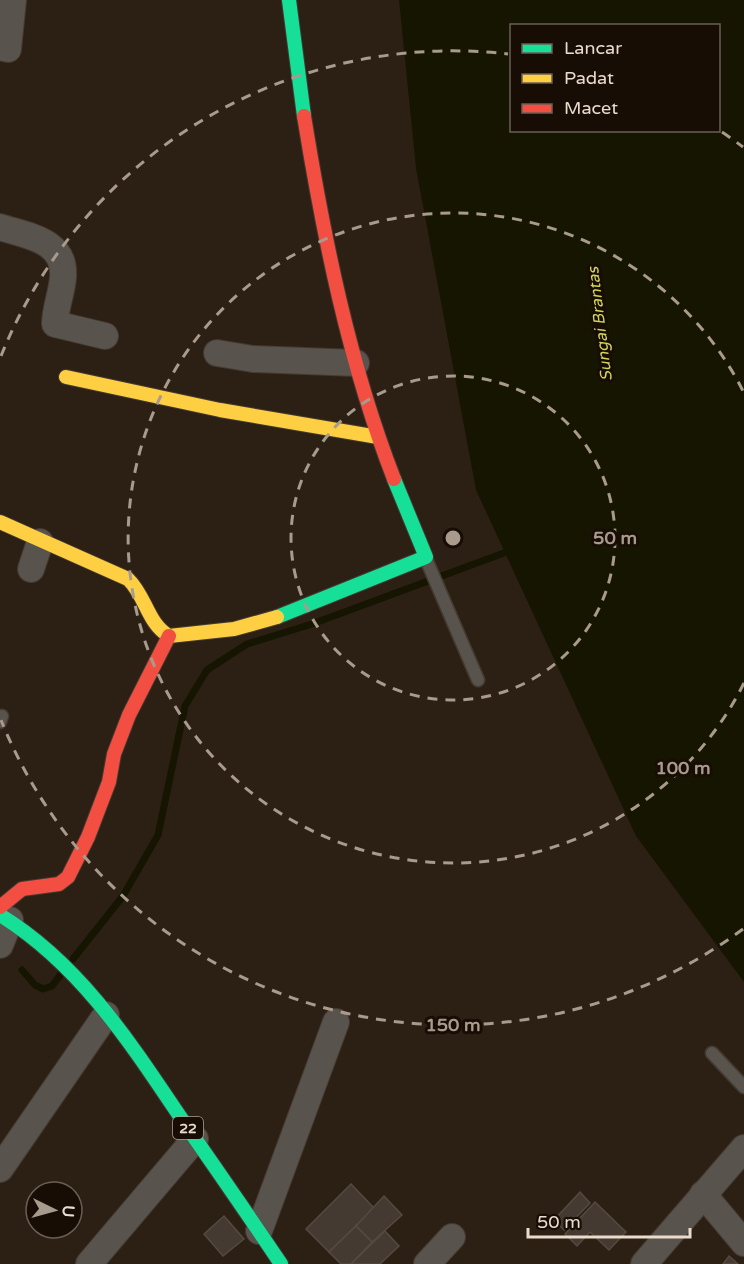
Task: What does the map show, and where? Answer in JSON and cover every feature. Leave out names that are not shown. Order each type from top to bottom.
[{"type":"main road","points":[[0,522],[40,542],[128,579],[141,592],[156,626],[169,636],[216,633],[253,622],[327,598],[426,557],[378,437],[356,363],[328,242],[298,85],[289,0]]},
{"type":"main road","points":[[66,377],[220,410],[378,437]]},
{"type":"main road","points":[[3,914],[22,889],[59,884],[68,877],[88,837],[109,782],[114,754],[129,715],[169,636]]},
{"type":"main road","name":"22","points":[[3,914],[57,958],[91,995],[195,1139],[281,1264]]},
{"type":"street","points":[[0,48],[8,49],[13,0]]},
{"type":"street","points":[[0,227],[46,242],[58,254],[63,277],[55,324],[105,336]]},
{"type":"street","points":[[218,353],[253,359],[356,363]]},
{"type":"street","points":[[31,569],[40,542]]},
{"type":"street","points":[[0,945],[3,914]]},
{"type":"street","points":[[0,1169],[106,1015]]},
{"type":"street","points":[[259,1231],[336,1022]]},
{"type":"street","points":[[89,1264],[195,1139]]},
{"type":"street","points":[[644,1264],[744,1148]]},
{"type":"street","points":[[703,1194],[744,1243]]},
{"type":"street","points":[[427,1264],[452,1237]]},
{"type":"lane","points":[[426,557],[478,680]]},
{"type":"lane","points":[[712,1053],[744,1087]]},
{"type":"water","name":"Sungai Brantas","points":[[399,0],[744,0],[744,982],[636,836],[476,490],[416,168]]},
{"type":"building","points":[[351,1184],[374,1208],[329,1252],[306,1229]]},
{"type":"building","points":[[580,1192],[590,1203],[564,1230],[554,1220]]},
{"type":"building","points":[[384,1196],[402,1215],[372,1242],[356,1226]]},
{"type":"building","points":[[595,1202],[626,1232],[609,1250],[590,1232],[577,1246],[565,1234]]},
{"type":"building","points":[[224,1216],[244,1239],[223,1256],[204,1234]]},
{"type":"building","points":[[356,1226],[372,1242],[351,1264],[341,1264],[329,1252]]},
{"type":"building","points":[[385,1231],[399,1246],[380,1264],[351,1264]]},
{"type":"building","points":[[729,1256],[738,1264],[723,1264]]},
{"type":"waterway","points":[[73,959],[123,896],[158,835],[185,706],[207,670],[247,644],[312,624],[512,550]]},
{"type":"waterway","points":[[22,970],[35,985],[43,989],[52,986],[62,973]]},
{"type":"traffic: fast","points":[[289,0],[304,116]]},
{"type":"traffic: fast","points":[[277,617],[426,557],[394,479]]},
{"type":"traffic: fast","points":[[0,915],[55,957],[80,982],[124,1035],[281,1264]]},
{"type":"traffic: slow","points":[[66,377],[220,410],[378,437]]},
{"type":"traffic: slow","points":[[0,522],[128,579],[139,593],[156,624],[169,636],[234,629],[277,617]]},
{"type":"traffic: jam","points":[[304,116],[329,254],[351,346],[394,479]]},
{"type":"traffic: jam","points":[[0,907],[22,889],[59,884],[68,877],[88,837],[109,782],[114,754],[129,715],[169,636]]}]
